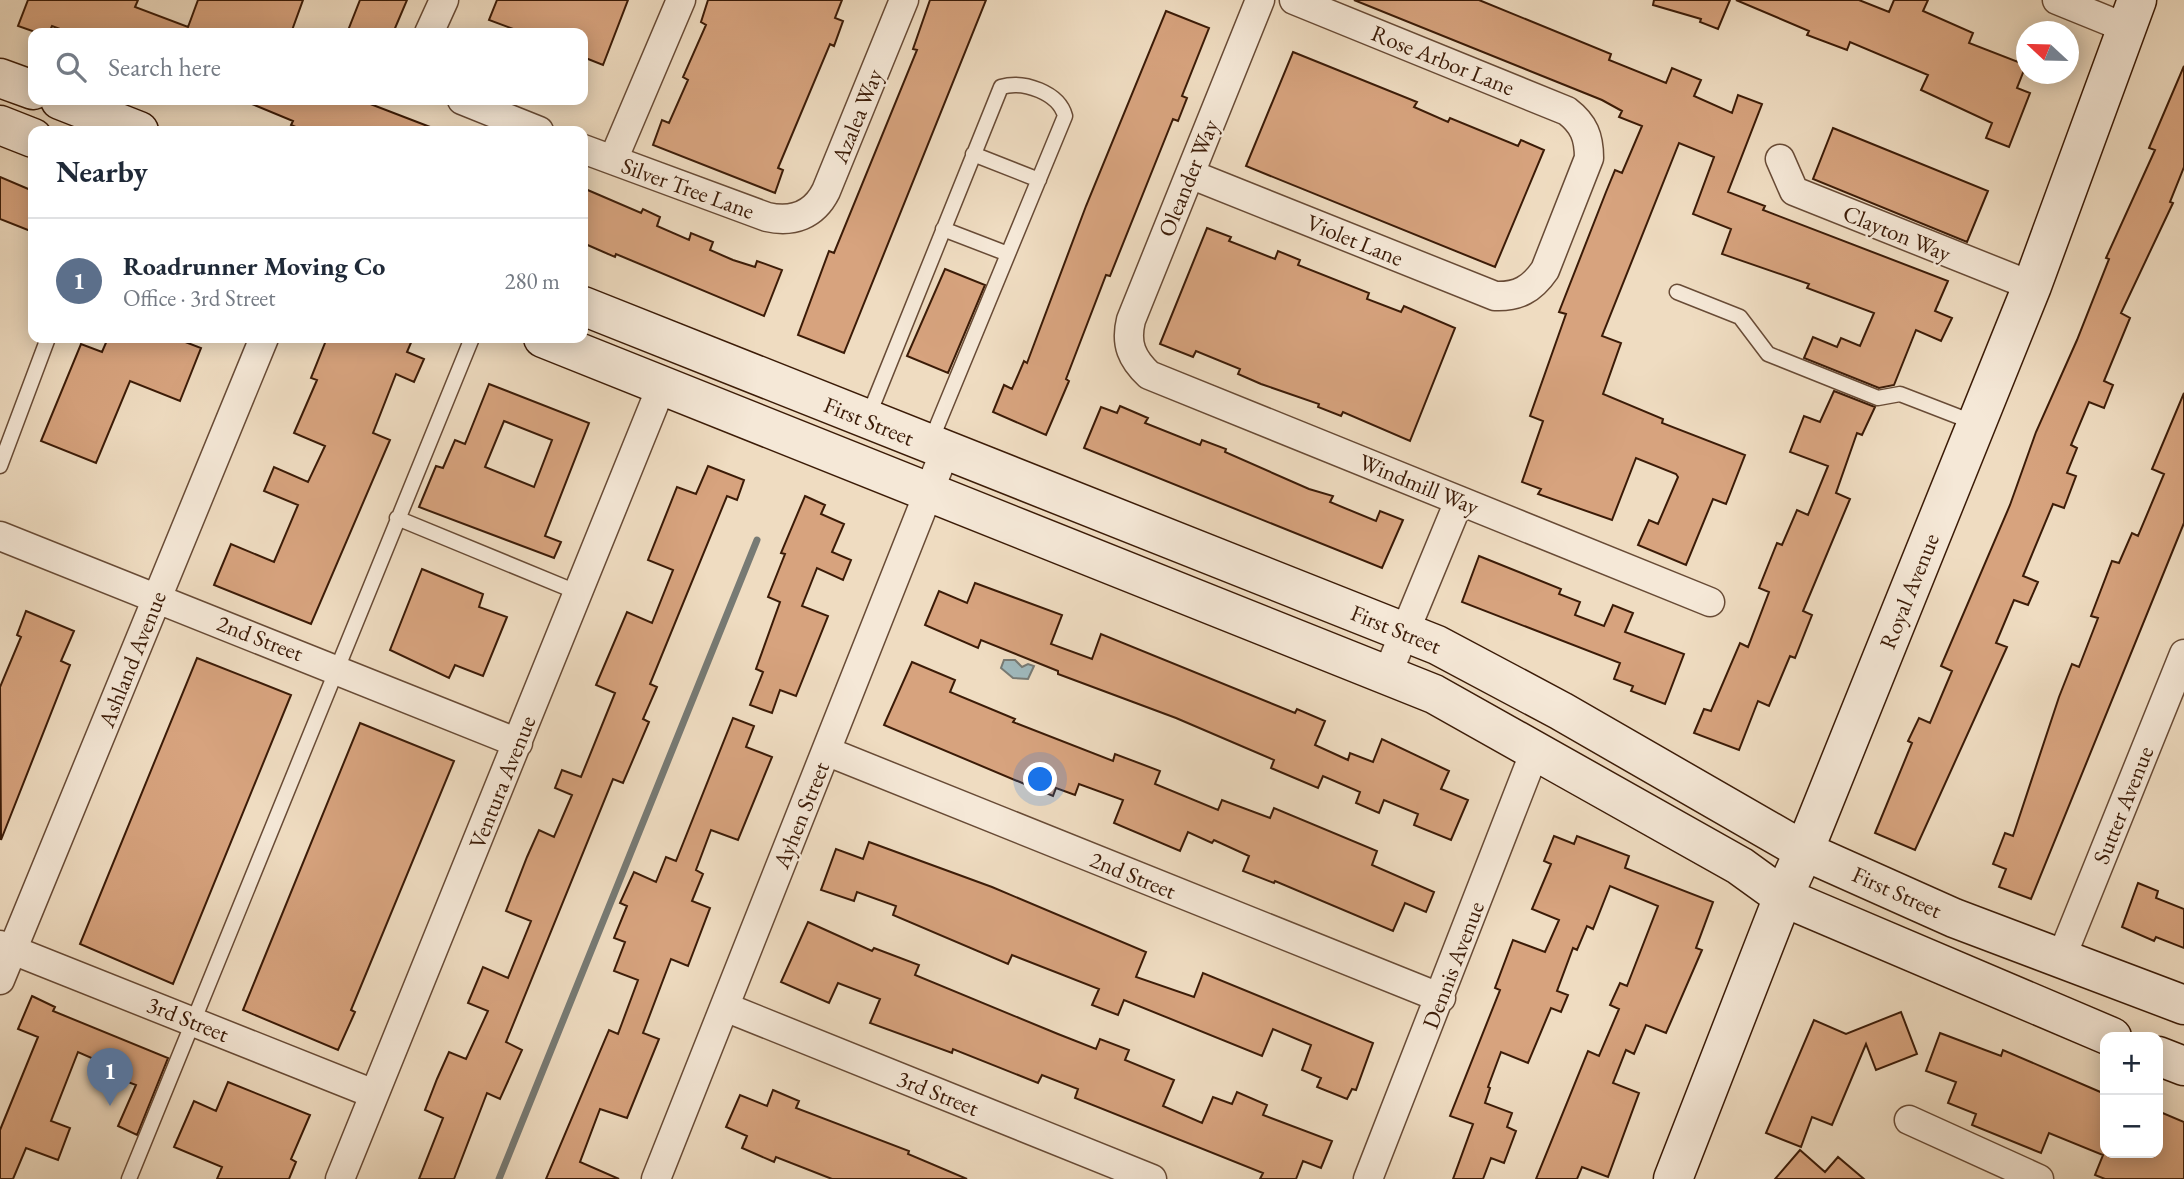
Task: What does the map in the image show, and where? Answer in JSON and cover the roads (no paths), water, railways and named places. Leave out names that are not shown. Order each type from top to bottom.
[{"type":"main road","name":"Royal Avenue","points":[[1673,1179],[1783,897],[2032,286],[2131,14]]},
{"type":"main road","points":[[0,78],[28,88]]},
{"type":"main road","points":[[73,105],[126,126]]},
{"type":"main road","points":[[0,125],[28,136]]},
{"type":"main road","name":"First Street","points":[[588,308],[1405,631],[1489,671],[1804,851],[1954,918],[2062,956],[2184,1005]]},
{"type":"main road","name":"First Street","points":[[556,343],[1387,675],[1469,712],[1740,866],[1783,897],[2100,1032]]},
{"type":"main road","points":[[2163,1058],[2184,1066]]},
{"type":"street","points":[[431,28],[444,0]]},
{"type":"street","points":[[613,160],[681,0]]},
{"type":"street","name":"Azalea Way","points":[[795,219],[810,212],[826,191],[904,0]]},
{"type":"street","name":"Oleander Way","points":[[1133,358],[1129,346],[1131,320],[1260,0]]},
{"type":"street","name":"Rose Arbor Lane","points":[[1294,0],[1567,111],[1586,131],[1589,158],[1545,270],[1536,283],[1522,293]]},
{"type":"street","points":[[2057,0],[2131,14]]},
{"type":"street","points":[[471,105],[508,126]]},
{"type":"street","name":"Silver Tree Lane","points":[[588,151],[767,217],[795,219]]},
{"type":"street","name":"Clayton Way","points":[[1780,159],[1794,191],[2032,286]]},
{"type":"street","name":"Violet Lane","points":[[1190,174],[1494,296],[1522,293]]},
{"type":"street","name":"Ashland Avenue","points":[[0,980],[6,948],[262,343]]},
{"type":"street","name":"Windmill Way","points":[[1133,358],[1149,375],[1710,601]]},
{"type":"street","name":"Ventura Avenue","points":[[340,1179],[662,385]]},
{"type":"street","name":"Ayhen Street","points":[[656,1179],[930,491],[938,448]]},
{"type":"street","points":[[1387,675],[1459,501]]},
{"type":"street","name":"2nd Street","points":[[0,536],[335,667],[518,743]]},
{"type":"street","name":"Sutter Avenue","points":[[2062,956],[2173,709],[2184,654]]},
{"type":"street","name":"2nd Street","points":[[826,751],[1441,998]]},
{"type":"street","name":"Dennis Avenue","points":[[1368,1179],[1441,998],[1535,751]]},
{"type":"street","name":"3rd Street","points":[[6,948],[374,1094]]},
{"type":"street","name":"3rd Street","points":[[724,1007],[1152,1179]]},
{"type":"street","points":[[1909,1120],[2039,1179]]},
{"type":"lane","points":[[867,420],[1002,87],[1012,84],[1053,96],[1061,103],[1065,116],[1009,254],[938,448]]},
{"type":"lane","points":[[973,154],[1039,180]]},
{"type":"lane","points":[[943,229],[1009,254]]},
{"type":"lane","points":[[1677,292],[1740,317],[1768,354],[1878,398],[1900,394],[1976,423]]},
{"type":"lane","points":[[0,466],[46,343]]},
{"type":"lane","points":[[129,1179],[335,667],[470,343]]},
{"type":"lane","points":[[397,518],[579,593]]},
{"type":"water","points":[[1004,660],[1015,660],[1022,667],[1028,664],[1034,666],[1028,679],[1013,678],[1001,668]]},
{"type":"waterway","points":[[499,1179],[757,540]]},
{"type":"place","name":"Roadrunner Moving Co","points":[[110,1106]]}]
